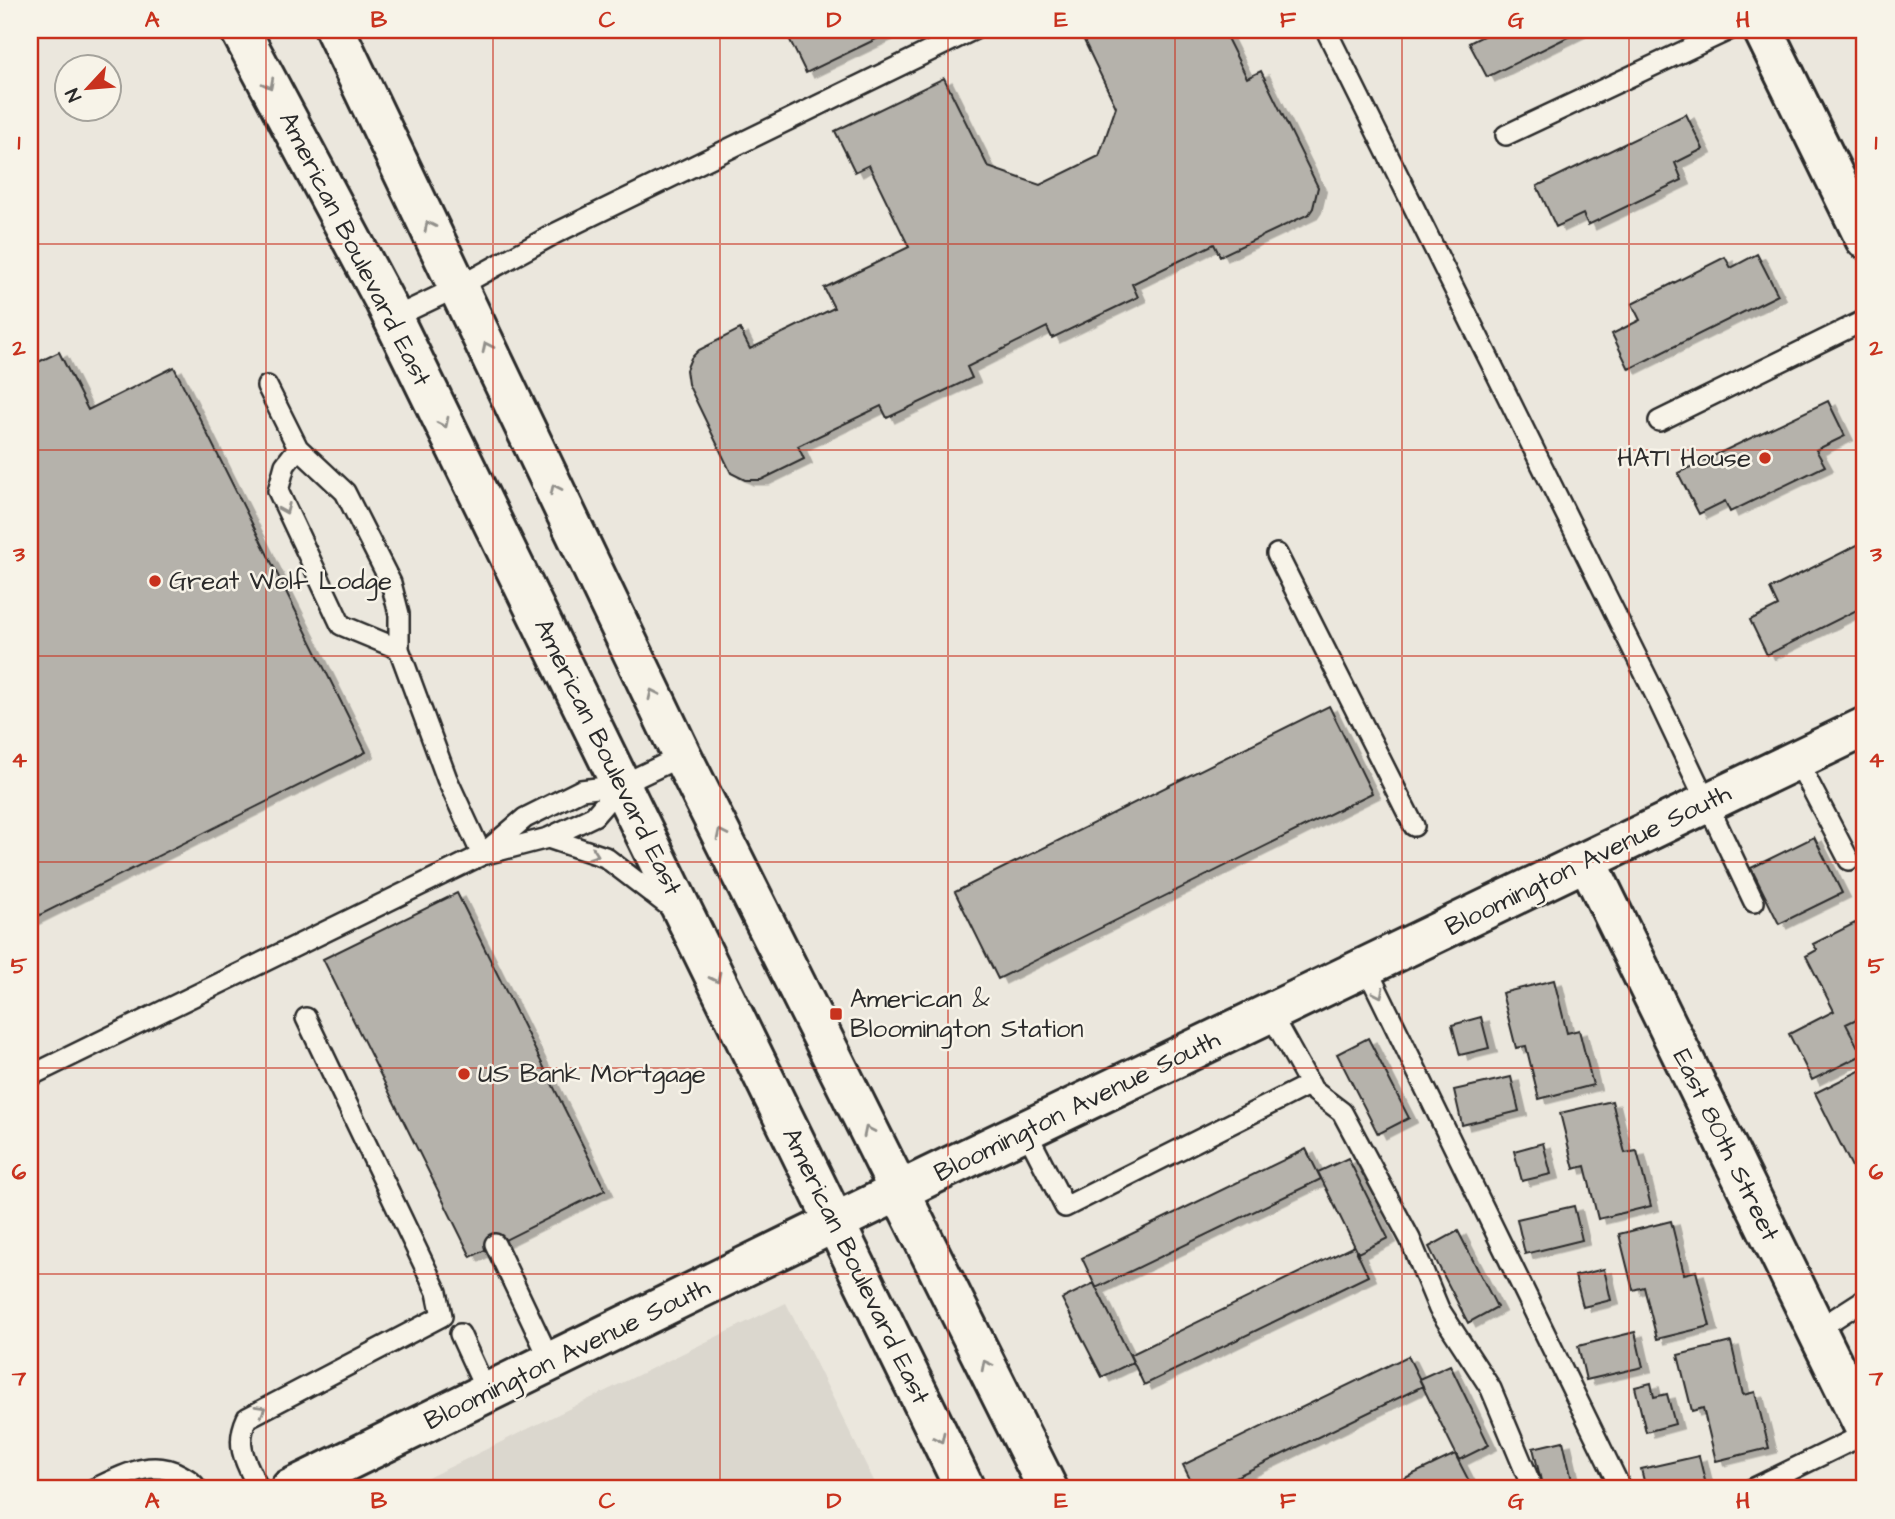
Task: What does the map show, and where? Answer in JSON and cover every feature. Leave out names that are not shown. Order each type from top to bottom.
[{"type":"main road","name":"American Boulevard East","points":[[240,30],[393,318],[965,1489]]},
{"type":"main road","points":[[335,30],[682,756],[1048,1489]]},
{"type":"main road","points":[[1763,30],[1865,239]]},
{"type":"main road","name":"Bloomington Avenue South","points":[[290,1489],[898,1192],[1865,727]]},
{"type":"main road","name":"East 80th Street","points":[[1587,861],[1865,1431]]},
{"type":"lane","points":[[393,318],[458,287],[556,233],[973,30]]},
{"type":"lane","points":[[1326,30],[1754,902]]},
{"type":"lane","points":[[1506,135],[1729,30]]},
{"type":"lane","points":[[1659,421],[1865,320]]},
{"type":"lane","points":[[267,386],[298,448],[345,492],[391,583],[399,614],[399,649],[447,779],[482,855]]},
{"type":"lane","points":[[298,448],[285,464],[278,491],[341,625],[399,649]]},
{"type":"lane","points":[[1278,554],[1414,826]]},
{"type":"lane","points":[[482,855],[525,818],[581,790],[621,785],[682,756]]},
{"type":"lane","points":[[1797,760],[1849,860]]},
{"type":"lane","points":[[30,1076],[482,855],[548,838],[594,816],[621,785]]},
{"type":"lane","points":[[548,838],[605,857],[662,898],[691,927]]},
{"type":"lane","points":[[1366,967],[1621,1489]]},
{"type":"lane","points":[[1270,1013],[1310,1084],[1342,1112],[1410,1239],[1439,1309],[1491,1389],[1529,1480],[1526,1489]]},
{"type":"lane","points":[[259,1489],[245,1462],[239,1435],[247,1418],[442,1316],[437,1292],[306,1018]]},
{"type":"lane","points":[[1026,1131],[1065,1207],[1310,1084]]},
{"type":"lane","points":[[495,1244],[551,1362]]},
{"type":"lane","points":[[1817,1331],[1865,1299]]},
{"type":"lane","points":[[460,1334],[487,1393]]},
{"type":"lane","points":[[1752,1489],[1865,1431]]},
{"type":"lane","points":[[94,1489],[132,1471],[165,1466],[193,1482],[197,1489]]},
{"type":"shaded area","points":[[786,1303],[878,1489],[405,1489]]},
{"type":"building","points":[[785,30],[895,30],[806,73]]},
{"type":"building","points":[[1079,30],[1223,30],[1247,78],[1261,71],[1318,187],[1309,214],[1220,256],[1214,244],[1132,284],[1138,297],[1052,338],[1047,327],[967,367],[972,378],[887,418],[881,406],[798,446],[804,459],[761,480],[745,480],[731,473],[688,384],[686,370],[691,358],[699,350],[740,329],[750,349],[834,308],[824,288],[909,247],[869,165],[855,172],[835,131],[944,78],[988,167],[1040,185],[1099,156],[1116,107]]},
{"type":"building","points":[[1495,30],[1582,30],[1487,77],[1469,43]]},
{"type":"building","points":[[1686,114],[1703,149],[1675,163],[1682,180],[1588,225],[1583,214],[1556,227],[1537,186]]},
{"type":"building","points":[[1757,254],[1778,295],[1629,369],[1612,334],[1640,320],[1632,304],[1725,257],[1731,268]]},
{"type":"building","name":"Great Wolf Lodge","points":[[59,352],[88,410],[174,367],[366,752],[30,920],[30,366]]},
{"type":"building","name":"HATI House","points":[[1828,401],[1845,436],[1816,450],[1825,466],[1730,512],[1725,501],[1699,514],[1678,473]]},
{"type":"building","points":[[1863,542],[1865,606],[1767,655],[1750,620],[1778,606],[1770,589]]},
{"type":"building","points":[[1329,706],[1372,793],[998,979],[955,892]]},
{"type":"building","points":[[1814,837],[1842,893],[1779,924],[1751,868]]},
{"type":"building","name":"US Bank Mortgage","points":[[457,893],[605,1190],[471,1257],[323,959]]},
{"type":"building","points":[[1855,923],[1859,930],[1865,927],[1865,1015],[1846,1024],[1862,1055],[1812,1080],[1789,1034],[1834,1011],[1806,956],[1817,950],[1813,944]]},
{"type":"building","points":[[1554,980],[1567,1033],[1579,1030],[1593,1085],[1539,1099],[1526,1046],[1516,1048],[1502,993]]},
{"type":"building","points":[[1481,1017],[1489,1048],[1460,1055],[1452,1025]]},
{"type":"building","points":[[1368,1038],[1409,1118],[1378,1134],[1337,1054]]},
{"type":"building","points":[[1865,1068],[1865,1183],[1861,1185],[1815,1093]]},
{"type":"building","points":[[1511,1077],[1519,1111],[1462,1125],[1454,1090]]},
{"type":"building","points":[[1612,1101],[1625,1153],[1637,1151],[1651,1206],[1598,1219],[1585,1166],[1574,1169],[1560,1113]]},
{"type":"building","points":[[1543,1143],[1551,1174],[1522,1181],[1514,1151]]},
{"type":"building","points":[[1306,1149],[1321,1179],[1096,1288],[1082,1258]]},
{"type":"building","points":[[1348,1158],[1388,1238],[1358,1253],[1318,1172]]},
{"type":"building","points":[[1574,1206],[1582,1240],[1525,1254],[1517,1219]]},
{"type":"building","points":[[1671,1221],[1684,1274],[1696,1271],[1710,1326],[1657,1339],[1644,1287],[1633,1290],[1619,1234]]},
{"type":"building","points":[[1458,1231],[1497,1307],[1468,1323],[1429,1247]]},
{"type":"building","points":[[1354,1246],[1368,1276],[1144,1385],[1130,1355]]},
{"type":"building","points":[[1604,1269],[1611,1300],[1583,1307],[1575,1276]]},
{"type":"building","points":[[1094,1283],[1133,1362],[1102,1377],[1062,1299]]},
{"type":"building","points":[[1635,1332],[1643,1367],[1586,1380],[1578,1346]]},
{"type":"building","points":[[1731,1342],[1743,1395],[1755,1392],[1769,1448],[1716,1461],[1703,1408],[1692,1411],[1678,1355]]},
{"type":"building","points":[[1408,1356],[1423,1386],[1211,1489],[1195,1489],[1183,1465]]},
{"type":"building","points":[[1450,1365],[1489,1445],[1459,1460],[1419,1379]]},
{"type":"building","points":[[1651,1383],[1654,1397],[1667,1394],[1675,1424],[1646,1432],[1635,1387]]},
{"type":"building","points":[[1563,1441],[1574,1489],[1543,1489],[1533,1448]]},
{"type":"building","points":[[1455,1454],[1470,1483],[1458,1489],[1382,1489]]},
{"type":"building","points":[[1699,1456],[1707,1489],[1646,1489],[1641,1469]]},
{"type":"place","name":"HATI House","points":[[1765,458]]},
{"type":"place","name":"Great Wolf Lodge","points":[[155,581]]},
{"type":"place","name":"American & Bloomington Station","points":[[836,1014]]},
{"type":"place","name":"US Bank Mortgage","points":[[464,1074]]}]
